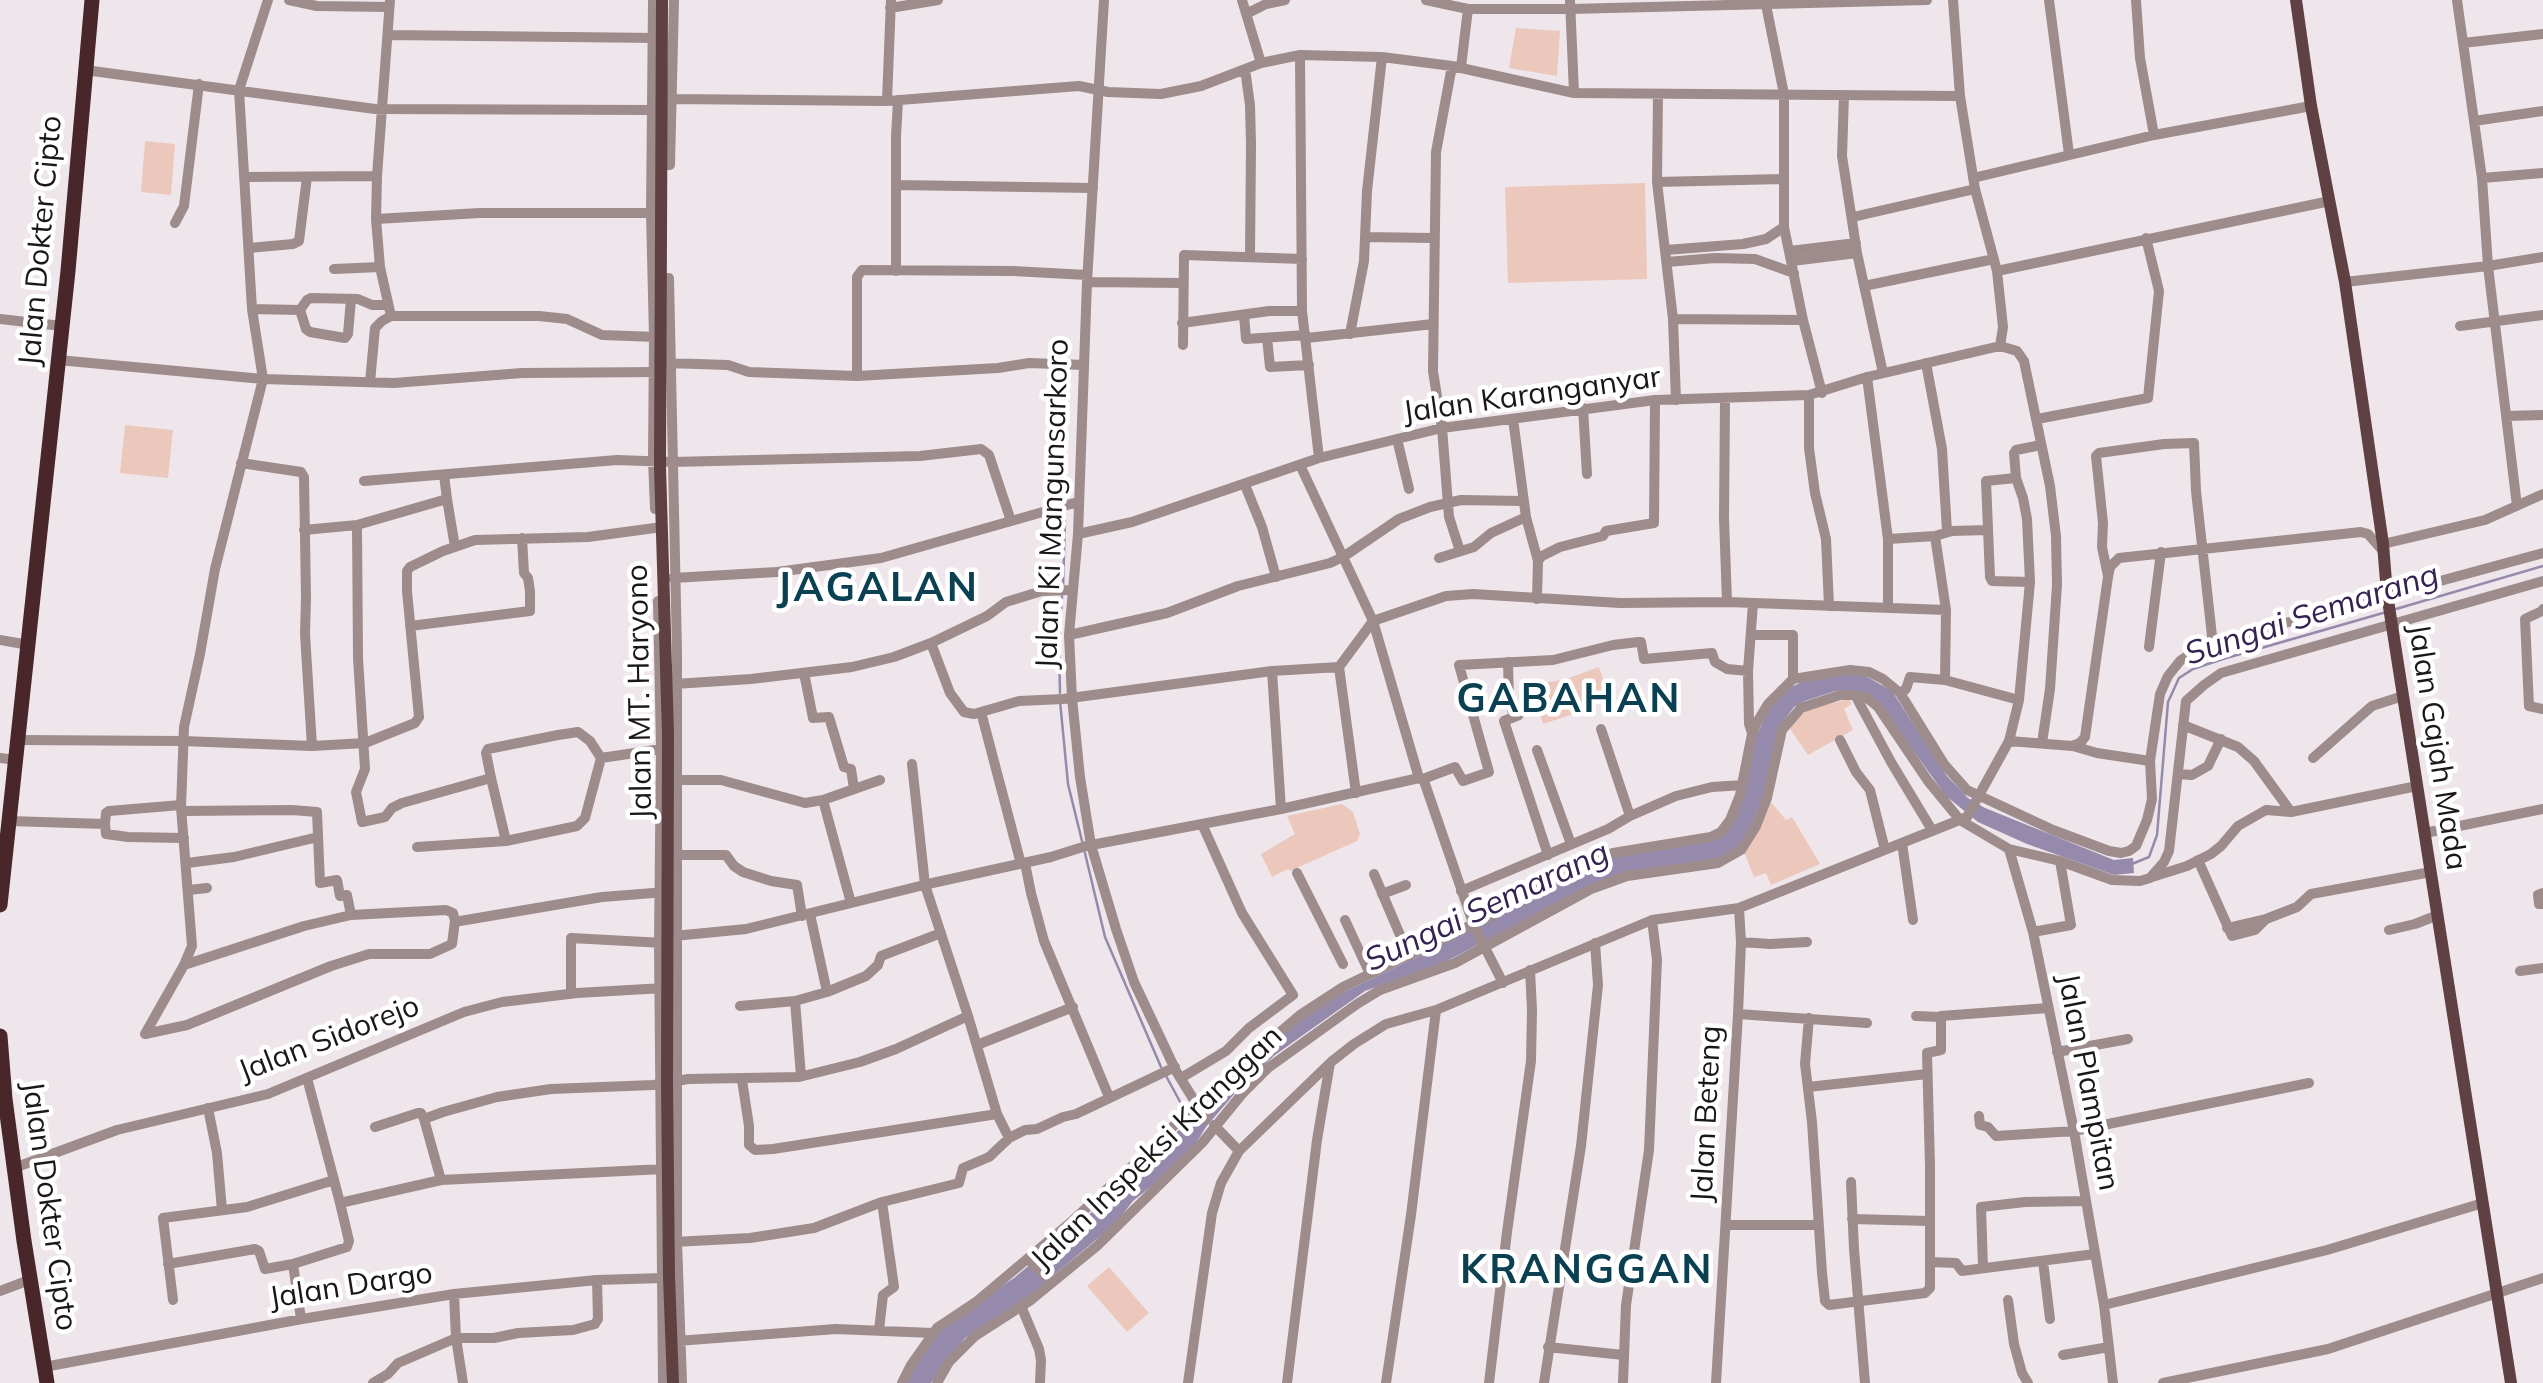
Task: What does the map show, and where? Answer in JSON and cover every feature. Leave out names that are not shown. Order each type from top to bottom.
[{"type":"highway","name":"Jalan Dokter Cipto","points":[[0,905],[9,821],[8,759],[18,740],[29,645],[92,0]]},
{"type":"highway","name":"Jalan Dokter Cipto","points":[[0,1036],[14,1168],[46,1375]]},
{"type":"main road","name":"Jalan MT. Haryono","points":[[662,0],[657,38],[666,71],[657,244],[665,278],[658,337],[666,387],[659,527],[671,651],[669,741],[673,780],[673,797],[664,817],[672,855],[664,988],[673,1037],[664,1198],[673,1242],[665,1278],[677,1341],[673,1383]]},
{"type":"main road","name":"Jalan Gajah Mada","points":[[2296,0],[2345,282],[2384,548],[2387,594],[2511,1383]]},
{"type":"street","points":[[184,966],[304,926],[351,915],[446,910],[454,913],[455,920],[452,944],[430,954],[369,954],[187,1025],[145,1034],[192,946],[182,808],[185,716],[215,569],[263,379],[252,309],[239,90],[268,0]]},
{"type":"street","points":[[288,0],[317,6],[390,4],[376,176],[380,267],[390,311]]},
{"type":"street","points":[[653,0],[662,105]]},
{"type":"street","points":[[666,71],[674,0]]},
{"type":"street","points":[[896,271],[891,4],[938,0]]},
{"type":"street","name":"Jalan Ki Mangunsarkoro","points":[[1104,0],[1103,90],[1087,278],[1078,534],[1065,590],[1069,635],[1063,699],[1080,777],[1089,846],[1134,982],[1195,1106],[1240,1151]]},
{"type":"street","points":[[1242,0],[1261,63]]},
{"type":"street","points":[[1246,14],[1285,0]]},
{"type":"street","points":[[1426,0],[1468,9],[1570,4],[1928,0]]},
{"type":"street","points":[[1953,0],[1960,96],[1974,183],[1996,265],[2003,327],[2000,346],[2017,351],[2024,361],[2050,486],[2058,557],[2050,689],[2042,743]]},
{"type":"street","points":[[2049,0],[2069,154]]},
{"type":"street","points":[[2136,0],[2140,58],[2154,135]]},
{"type":"street","points":[[2457,0],[2482,178],[2488,266],[2517,506]]},
{"type":"street","points":[[1765,2],[1784,94],[1784,227],[1822,393]]},
{"type":"street","points":[[1570,4],[1574,93]]},
{"type":"street","points":[[1460,551],[1449,517],[1442,428],[1432,370],[1436,152],[1468,9]]},
{"type":"street","points":[[388,34],[657,38]]},
{"type":"street","points":[[2462,43],[2543,34]]},
{"type":"street","points":[[85,70],[381,108],[893,100],[1062,86],[1161,94],[1300,55],[1382,57],[1457,66],[1574,93],[1960,96]]},
{"type":"street","points":[[1300,55],[1302,311],[1319,458]]},
{"type":"street","points":[[1350,334],[1364,261],[1367,191],[1382,57]]},
{"type":"street","points":[[1245,69],[1250,105],[1250,256]]},
{"type":"street","points":[[175,222],[184,206],[199,84]]},
{"type":"street","points":[[1658,94],[1657,182],[1673,319],[1676,400]]},
{"type":"street","points":[[1844,95],[1842,156],[1856,248],[1883,373]]},
{"type":"street","points":[[1853,216],[2069,154],[2312,106]]},
{"type":"street","points":[[2474,121],[2543,111]]},
{"type":"street","points":[[2482,178],[2543,173]]},
{"type":"street","points":[[245,177],[376,176]]},
{"type":"street","points":[[248,248],[298,241],[307,177]]},
{"type":"street","points":[[1657,182],[1783,179]]},
{"type":"street","points":[[896,185],[1093,188]]},
{"type":"street","points":[[1864,286],[2146,238],[2330,201]]},
{"type":"street","points":[[376,219],[480,213],[661,219]]},
{"type":"street","points":[[1666,256],[1766,239],[1784,227]]},
{"type":"street","points":[[1365,237],[1434,238]]},
{"type":"street","points":[[2037,418],[2148,398],[2159,291],[2146,238]]},
{"type":"street","points":[[300,310],[308,299],[360,299],[390,311],[538,316],[567,319],[602,335],[658,337],[657,244]]},
{"type":"street","points":[[1666,256],[1792,262],[1827,251],[1856,248]]},
{"type":"street","points":[[1183,345],[1184,255],[1302,259]]},
{"type":"street","points":[[2345,282],[2543,257]]},
{"type":"street","points":[[334,269],[380,267]]},
{"type":"street","points":[[857,376],[858,275],[862,270],[1012,271],[1102,282],[1182,282]]},
{"type":"street","points":[[455,920],[602,897],[668,899],[664,817],[669,741],[662,461],[665,278]]},
{"type":"street","points":[[300,310],[310,332],[345,338],[351,299]]},
{"type":"street","points":[[252,309],[300,310]]},
{"type":"street","points":[[370,382],[376,328],[390,311]]},
{"type":"street","points":[[1182,322],[1269,311],[1302,311]]},
{"type":"street","points":[[1244,314],[1246,339],[1350,334],[1433,324]]},
{"type":"street","points":[[2460,326],[2543,314]]},
{"type":"street","points":[[1673,319],[1803,320]]},
{"type":"street","points":[[0,320],[62,326]]},
{"type":"street","points":[[1267,338],[1270,366],[1309,365]]},
{"type":"street","name":"Jalan Karanganyar","points":[[1078,534],[1132,522],[1319,458],[1442,428],[1655,400],[1822,393],[1866,377],[2000,346]]},
{"type":"street","points":[[58,360],[263,379],[394,383],[662,367],[728,366],[749,372],[857,376],[1028,363],[1084,365]]},
{"type":"street","points":[[1926,363],[1942,449],[1944,680]]},
{"type":"street","points":[[1866,377],[1888,539],[1888,607]]},
{"type":"street","points":[[1808,395],[1809,448],[1826,539],[1829,606]]},
{"type":"street","points":[[1538,561],[1560,547],[1604,536],[1606,531],[1654,523],[1655,400]]},
{"type":"street","points":[[1724,400],[1727,602]]},
{"type":"street","points":[[1583,408],[1587,474]]},
{"type":"street","points":[[2506,416],[2543,415]]},
{"type":"street","points":[[1513,419],[1523,500],[1538,561],[1537,599]]},
{"type":"street","points":[[1397,439],[1409,489]]},
{"type":"street","points":[[2108,577],[2102,547],[2096,456],[2192,442],[2213,646]]},
{"type":"street","points":[[1188,1383],[1212,1213],[1221,1183],[1240,1151],[1330,1062],[1386,1024],[1436,1010],[1652,920],[1739,908],[1964,818],[2009,741],[2019,700],[2030,582],[2027,519],[2016,478],[2014,450],[2041,445]]},
{"type":"street","points":[[364,481],[603,461],[920,456],[981,449],[989,454],[1011,521]]},
{"type":"street","points":[[240,463],[302,472],[312,746]]},
{"type":"street","points":[[1300,465],[1373,620],[1421,778],[1474,924],[1508,980],[1530,998]]},
{"type":"street","points":[[444,475],[455,547]]},
{"type":"street","points":[[2016,478],[1986,482],[1992,581],[2030,582]]},
{"type":"street","points":[[1245,485],[1276,577]]},
{"type":"street","points":[[2072,746],[2080,743],[2086,733],[2110,566],[2119,558],[2364,532],[2384,548],[2486,520],[2543,494]]},
{"type":"street","points":[[304,530],[357,526],[448,498]]},
{"type":"street","points":[[1069,635],[1167,613],[1214,594],[1330,564],[1399,518],[1447,502],[1523,500]]},
{"type":"street","points":[[665,574],[777,572],[866,560],[1078,502]]},
{"type":"street","points":[[1439,558],[1474,547],[1506,525],[1526,517]]},
{"type":"street","points":[[357,526],[358,658],[365,769],[356,792],[362,822],[385,817],[402,803],[491,778]]},
{"type":"street","points":[[18,740],[312,746],[365,743],[415,723],[420,717],[408,569],[475,540],[588,537],[659,527]]},
{"type":"street","points":[[1888,539],[1988,530]]},
{"type":"street","points":[[410,626],[530,611],[522,538]]},
{"type":"street","points":[[2149,647],[2161,552]]},
{"type":"street","points":[[902,1383],[932,1332],[1030,1260],[1195,1106],[1204,1120],[1218,1085],[1300,1015],[1343,987],[1474,924],[1596,857],[1717,835],[1730,820],[1743,785],[1752,734],[1768,704],[1793,680],[1834,671],[1868,672],[1891,683],[1952,775],[1977,798],[2109,851],[2129,851],[2136,846],[2152,799],[2150,761],[2160,694],[2180,660],[2198,649],[2543,553]]},
{"type":"street","points":[[2150,878],[2169,851],[2186,701],[2221,673],[2543,581]]},
{"type":"street","points":[[672,684],[804,673],[894,657],[987,616],[1006,602],[1030,593],[1065,590]]},
{"type":"street","points":[[1356,793],[1339,668],[1373,620],[1454,594],[1620,603],[1753,602],[1946,610]]},
{"type":"street","points":[[1752,734],[1748,671],[1753,602]]},
{"type":"street","points":[[2543,608],[2525,619],[2529,705],[2543,708]]},
{"type":"street","points":[[1751,635],[1793,635],[1793,680]]},
{"type":"street","points":[[0,640],[29,645]]},
{"type":"street","points":[[571,994],[572,938],[668,939],[730,932],[1023,864],[1072,849],[1282,809],[1455,767],[1463,781],[1488,772],[1459,665],[1552,660],[1642,642],[1644,659],[1712,653],[1715,662],[1727,670],[1748,671]]},
{"type":"street","points":[[931,643],[953,698],[964,712],[981,712],[1019,701],[1063,699],[1272,671],[1339,668]]},
{"type":"street","points":[[1508,662],[1509,701],[1516,715],[1504,721],[1548,854]]},
{"type":"street","points":[[1272,671],[1282,809]]},
{"type":"street","points":[[804,673],[812,718],[829,718],[844,767],[852,769],[854,790]]},
{"type":"street","points":[[1900,693],[1906,690],[1910,677],[1944,680],[2019,700]]},
{"type":"street","points":[[1855,695],[1878,707],[1928,781],[1964,818],[2009,848],[2112,880],[2140,881],[2198,860],[2221,846],[2238,826],[2266,810],[2291,812],[2418,786]]},
{"type":"street","points":[[1855,695],[1932,830]]},
{"type":"street","name":"Jalan Inspeksi Kranggan","points":[[938,1383],[949,1362],[975,1336],[1096,1246],[1268,1068],[1357,1004],[1380,990],[1426,976],[1610,882],[1648,872],[1718,863],[1741,850],[1762,812],[1786,723],[1811,703],[1855,695]]},
{"type":"street","points":[[2312,758],[2372,706],[2404,696]]},
{"type":"street","points":[[981,712],[1044,941],[1109,1098]]},
{"type":"street","points":[[2183,725],[2238,747],[2254,760],[2291,812]]},
{"type":"street","points":[[1601,729],[1630,816]]},
{"type":"street","points":[[417,848],[506,841],[557,832],[583,822],[601,758],[590,741],[578,732],[488,749],[506,841]]},
{"type":"street","points":[[1840,740],[1870,790],[1885,850]]},
{"type":"street","points":[[2178,774],[2192,775],[2208,766],[2221,740]]},
{"type":"street","points":[[601,758],[669,741]]},
{"type":"street","points":[[2009,741],[2072,746],[2150,761]]},
{"type":"street","points":[[1537,750],[1572,844]]},
{"type":"street","points":[[912,764],[925,885],[1008,1138]]},
{"type":"street","points":[[673,780],[720,780],[799,802],[823,800],[880,780]]},
{"type":"street","points":[[1462,890],[1692,790],[1743,785]]},
{"type":"street","points":[[673,797],[672,855],[726,854],[742,872],[798,886],[826,992]]},
{"type":"street","points":[[823,800],[851,904]]},
{"type":"street","points":[[184,838],[106,834],[106,813],[182,808],[317,808],[320,883],[338,881],[340,896],[347,896],[351,915]]},
{"type":"street","points":[[2425,833],[2543,809]]},
{"type":"street","points":[[9,821],[105,824]]},
{"type":"street","points":[[1181,1078],[1226,1051],[1293,995],[1242,913],[1202,824]]},
{"type":"street","points":[[187,863],[234,858],[318,837]]},
{"type":"street","points":[[1902,843],[1913,920]]},
{"type":"street","name":"Jalan Plampitan","points":[[2009,848],[2033,932],[2074,1131],[2104,1305],[2113,1383]]},
{"type":"street","points":[[2198,860],[2230,932],[2255,930],[2266,919],[2297,907],[2310,894],[2431,872]]},
{"type":"street","points":[[2033,932],[2071,925],[2060,861]]},
{"type":"street","points":[[1297,873],[1343,964],[1366,976]]},
{"type":"street","points":[[1374,874],[1409,956]]},
{"type":"street","points":[[1382,894],[1406,885]]},
{"type":"street","points":[[189,890],[207,888]]},
{"type":"street","points":[[2543,894],[2538,896],[2539,904],[2543,904]]},
{"type":"street","name":"Jalan Beteng","points":[[1716,1383],[1738,1014],[1739,908]]},
{"type":"street","points":[[2388,930],[2438,915]]},
{"type":"street","points":[[1345,920],[1366,976]]},
{"type":"street","points":[[1623,1383],[1626,1305],[1649,1150],[1657,960],[1652,920]]},
{"type":"street","points":[[740,1006],[795,1001],[826,992],[866,976],[878,966],[881,956],[941,934]]},
{"type":"street","points":[[668,939],[673,1037]]},
{"type":"street","points":[[1741,942],[1807,942]]},
{"type":"street","points":[[1544,1383],[1584,1129],[1598,985],[1595,943]]},
{"type":"street","points":[[1343,964],[1338,974],[1343,987]]},
{"type":"street","points":[[2520,971],[2543,968]]},
{"type":"street","points":[[1489,1383],[1531,1060],[1530,970]]},
{"type":"street","points":[[664,988],[668,1082]]},
{"type":"street","name":"Jalan Sidorejo","points":[[14,1168],[117,1130],[268,1094],[464,1012],[502,1002],[664,988]]},
{"type":"street","points":[[795,1001],[801,1076]]},
{"type":"street","points":[[977,1045],[1073,1008]]},
{"type":"street","points":[[1916,1016],[2048,1008]]},
{"type":"street","points":[[1386,1383],[1436,1010]]},
{"type":"street","points":[[1738,1014],[1867,1023]]},
{"type":"street","points":[[424,1120],[498,1097],[550,1089],[801,1076],[860,1062],[968,1016]]},
{"type":"street","points":[[1809,1018],[1805,1052],[1818,1225],[1829,1304],[1928,1292],[1930,1288],[1927,1052],[1942,1050],[1940,1017]]},
{"type":"street","points":[[2057,1052],[2128,1038]]},
{"type":"street","points":[[1287,1383],[1330,1062]]},
{"type":"street","points":[[673,1242],[750,1238],[814,1228],[882,1202],[960,1183],[963,1168],[989,1157],[1008,1138],[1076,1114],[1173,1068]]},
{"type":"street","points":[[1808,1087],[1927,1074]]},
{"type":"street","points":[[168,1264],[255,1249],[265,1268],[293,1264],[347,1247],[340,1202],[306,1078]]},
{"type":"street","points":[[742,1080],[749,1145],[755,1150],[997,1114]]},
{"type":"street","points":[[1979,1116],[1981,1125],[1996,1136],[2074,1131],[2309,1084]]},
{"type":"street","points":[[208,1108],[219,1164],[222,1210]]},
{"type":"street","points":[[375,1127],[421,1114],[441,1180]]},
{"type":"street","points":[[668,1118],[682,1383]]},
{"type":"street","points":[[340,1202],[441,1180],[665,1169]]},
{"type":"street","points":[[173,1300],[162,1218],[277,1199],[334,1180]]},
{"type":"street","points":[[1851,1182],[1865,1383]]},
{"type":"street","points":[[663,1383],[664,1198]]},
{"type":"street","points":[[1983,1268],[1981,1207],[2086,1201]]},
{"type":"street","points":[[879,1330],[883,1296],[894,1287],[882,1202]]},
{"type":"street","points":[[2104,1305],[2326,1250],[2482,1203]]},
{"type":"street","points":[[1852,1219],[1929,1221]]},
{"type":"street","points":[[1726,1225],[1818,1225]]},
{"type":"street","points":[[1930,1262],[1956,1263],[1962,1271],[2095,1254]]},
{"type":"street","points":[[1030,1260],[1051,1282]]},
{"type":"street","points":[[2043,1260],[2050,1319]]},
{"type":"street","points":[[293,1264],[301,1319]]},
{"type":"street","name":"Jalan Dargo","points":[[46,1375],[301,1319],[454,1294],[597,1280],[665,1278]]},
{"type":"street","points":[[2163,1383],[2220,1378],[2328,1349],[2543,1278]]},
{"type":"street","points":[[0,1291],[30,1280]]},
{"type":"street","points":[[373,1383],[398,1363],[456,1338],[494,1338],[595,1324],[597,1280]]},
{"type":"street","points":[[454,1294],[463,1383]]},
{"type":"street","points":[[2008,1300],[2014,1344],[2028,1383]]},
{"type":"street","points":[[1020,1306],[1042,1360],[1040,1383]]},
{"type":"street","points":[[677,1341],[812,1330],[932,1332]]},
{"type":"street","points":[[1548,1347],[1623,1355]]},
{"type":"street","points":[[2063,1355],[2109,1347]]},
{"type":"shaded area","points":[[1516,28],[1560,31],[1557,76],[1509,68]]},
{"type":"shaded area","points":[[145,141],[175,144],[171,195],[141,192]]},
{"type":"shaded area","points":[[1645,183],[1647,279],[1508,283],[1505,187]]},
{"type":"shaded area","points":[[125,425],[173,430],[168,478],[120,473]]},
{"type":"shaded area","points":[[1599,667],[1608,694],[1586,702],[1588,709],[1543,724],[1532,685],[1566,679]]},
{"type":"shaded area","points":[[1834,674],[1864,675],[1892,691],[1947,776],[1968,798],[2114,860],[2133,858],[2134,873],[2114,875],[1978,822],[1946,796],[1889,717],[1846,690],[1805,701],[1794,707],[1780,726],[1768,784],[1740,845],[1722,858],[1648,869],[1542,911],[1447,961],[1365,991],[1275,1055],[1236,1092],[1168,1173],[1133,1201],[1115,1224],[1025,1299],[965,1338],[931,1383],[903,1383],[934,1332],[1014,1278],[1081,1222],[1240,1068],[1292,1025],[1336,996],[1431,950],[1594,861],[1717,839],[1744,792],[1755,738],[1770,707],[1791,687]]},
{"type":"shaded area","points":[[1849,699],[1852,704],[1844,709],[1853,730],[1808,755],[1790,729],[1792,723],[1805,710]]},
{"type":"shaded area","points":[[1770,801],[1786,820],[1792,817],[1820,864],[1771,885],[1766,873],[1754,877],[1744,852]]},
{"type":"shaded area","points":[[1342,804],[1353,812],[1360,834],[1357,841],[1272,877],[1261,854],[1295,834],[1287,816]]},
{"type":"shaded area","points":[[1109,1267],[1149,1313],[1127,1332],[1087,1286]]},
{"type":"waterway","points":[[1063,588],[1065,520]]},
{"type":"waterway","name":"Sungai Semarang","points":[[2396,609],[2543,566]]},
{"type":"waterway","points":[[1060,693],[1062,596]]},
{"type":"waterway","name":"Sungai Semarang","points":[[2132,864],[2149,857],[2157,835],[2168,702],[2179,678],[2223,659],[2383,613]]},
{"type":"waterway","points":[[1060,701],[1068,784],[1082,841]]},
{"type":"waterway","points":[[1084,849],[1105,937],[1161,1067]]},
{"type":"waterway","points":[[1165,1074],[1185,1111]]},
{"type":"district","name":"JAGALAN","points":[[878,589]]},
{"type":"district","name":"GABAHAN","points":[[1569,700]]},
{"type":"district","name":"KRANGGAN","points":[[1587,1271]]}]
